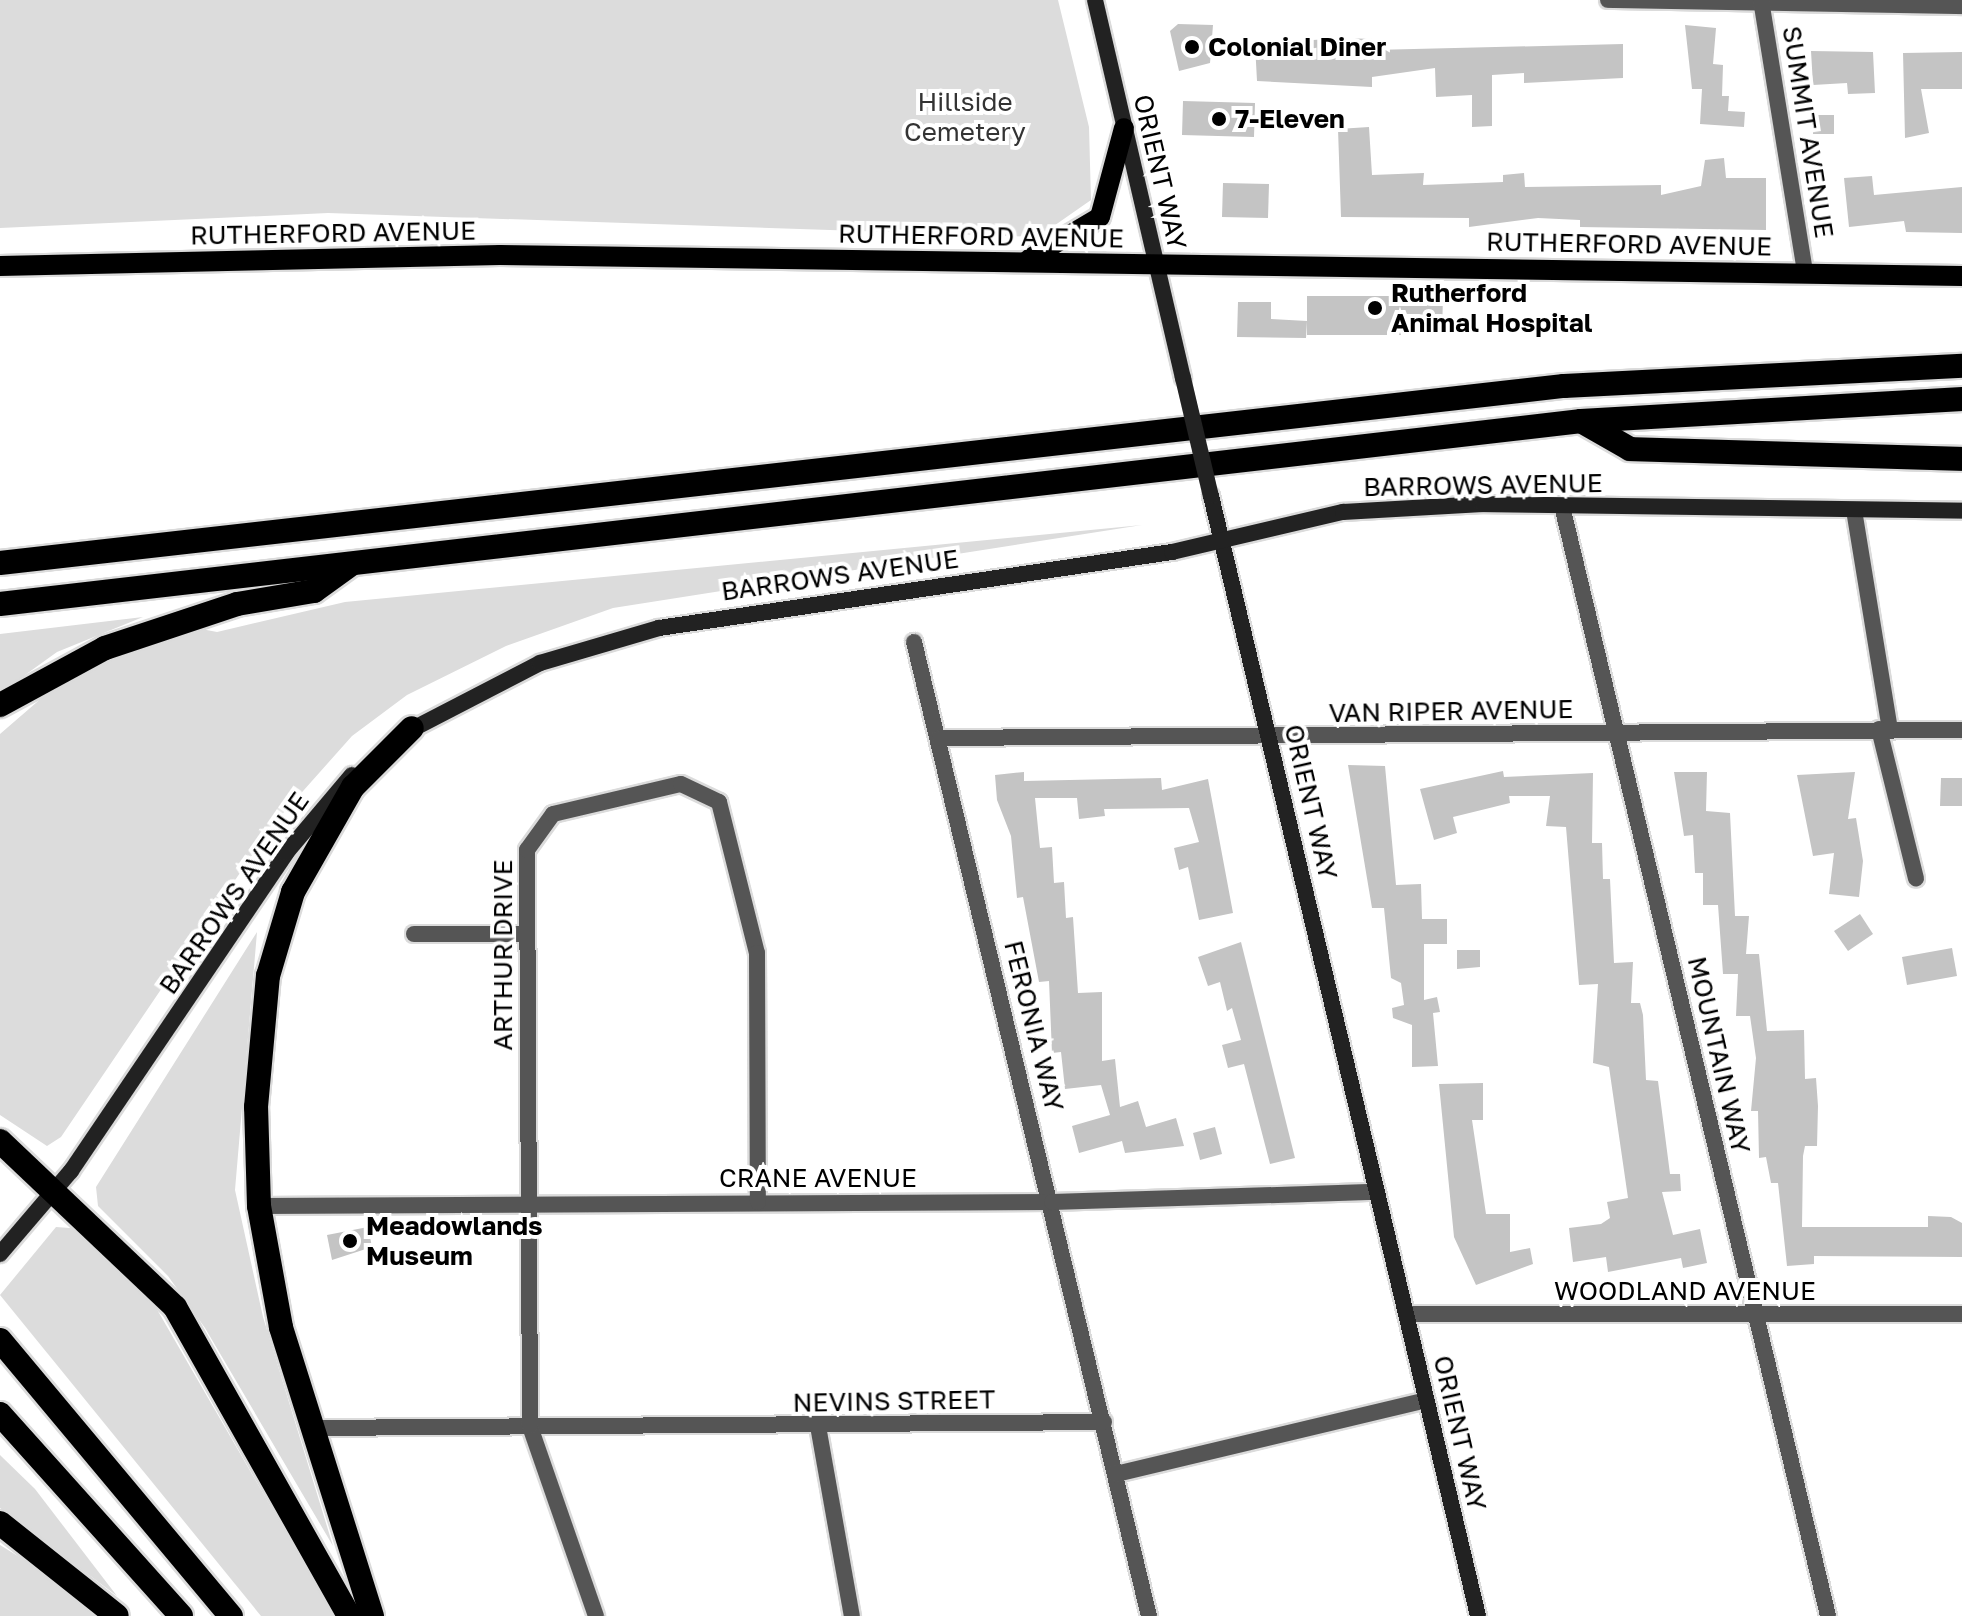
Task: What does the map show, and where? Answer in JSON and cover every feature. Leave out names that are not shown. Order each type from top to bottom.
[{"type":"highway","points":[[0,563],[1519,390],[1962,366]]},
{"type":"highway","points":[[0,604],[1581,421],[1962,399]]},
{"type":"highway","points":[[1581,421],[1630,449],[1962,459]]},
{"type":"highway","points":[[0,705],[43,677],[169,624],[314,591],[353,563]]},
{"type":"highway","points":[[0,712],[43,677]]},
{"type":"highway","points":[[372,1616],[281,1327],[259,1206],[259,1055],[280,928],[342,803],[412,728]]},
{"type":"highway","points":[[0,1141],[146,1273],[186,1322],[349,1616]]},
{"type":"highway","points":[[0,1338],[231,1616]]},
{"type":"highway","points":[[0,1414],[181,1616]]},
{"type":"highway","points":[[0,1523],[117,1616]]},
{"type":"main road","points":[[1018,263],[1062,245],[1100,217],[1124,128]]},
{"type":"main road","name":"RUTHERFORD AVENUE","points":[[0,266],[410,256],[1962,276]]},
{"type":"street","name":"ORIENT WAY","points":[[1095,0],[1478,1616]]},
{"type":"street","points":[[1608,0],[1962,6]]},
{"type":"street","name":"SUMMIT AVENUE","points":[[1762,2],[1805,272]]},
{"type":"street","name":"BARROWS AVENUE","points":[[0,1254],[57,1191],[304,829],[355,773],[412,728],[540,663],[659,628],[1222,540],[1343,512],[1562,506],[1962,511]]},
{"type":"street","name":"MOUNTAIN WAY","points":[[1562,506],[1828,1616]]},
{"type":"street","points":[[1854,510],[1885,729],[1916,879]]},
{"type":"street","name":"FERONIA WAY","points":[[914,642],[940,738],[1104,1422]]},
{"type":"street","name":"VAN RIPER AVENUE","points":[[940,738],[1271,738],[1962,730]]},
{"type":"street","name":"ARTHUR DRIVE","points":[[596,1616],[530,1426],[527,850],[553,814],[681,784],[719,802],[757,953],[758,1202]]},
{"type":"street","points":[[414,934],[526,934]]},
{"type":"street","name":"CRANE AVENUE","points":[[259,1206],[1052,1202],[1376,1192]]},
{"type":"street","name":"WOODLAND AVENUE","points":[[1408,1314],[1757,1317],[1962,1314]]},
{"type":"street","points":[[1116,1474],[1426,1400]]},
{"type":"street","points":[[1104,1422],[1149,1616]]},
{"type":"street","name":"NEVINS STREET","points":[[311,1428],[1104,1422]]},
{"type":"street","points":[[818,1426],[852,1616]]},
{"type":"green space","name":"Hillside Cemetery","points":[[0,0],[1058,0],[1089,127],[1091,200],[1038,237],[328,213],[0,228]]},
{"type":"green space","points":[[1142,525],[613,608],[506,646],[407,695],[352,736],[271,827],[61,1137],[47,1146],[0,1115],[0,734],[66,677],[191,627],[217,632],[345,602]]},
{"type":"green space","points":[[143,617],[57,652],[0,693],[0,634]]},
{"type":"green space","points":[[257,932],[235,1190],[263,1317],[333,1546],[205,1328],[168,1276],[98,1206],[96,1187]]},
{"type":"green space","points":[[56,1227],[83,1229],[155,1306],[334,1616],[261,1616],[0,1295]]},
{"type":"green space","points":[[0,1455],[35,1489],[117,1596],[0,1508]]},
{"type":"green space","points":[[0,1545],[55,1579],[95,1616],[0,1616]]},
{"type":"building","name":"Colonial Diner","points":[[1178,24],[1213,25],[1210,63],[1179,71],[1170,31]]},
{"type":"building","points":[[1685,25],[1716,28],[1713,64],[1723,65],[1722,96],[1729,96],[1728,111],[1745,112],[1744,127],[1700,124],[1702,89],[1692,89]]},
{"type":"building","points":[[1373,39],[1373,50],[1623,44],[1623,78],[1524,83],[1524,73],[1492,75],[1492,126],[1472,127],[1472,95],[1436,97],[1435,68],[1372,77],[1372,87],[1257,81],[1255,44]]},
{"type":"building","points":[[1811,51],[1873,52],[1875,93],[1848,94],[1847,83],[1813,85]]},
{"type":"building","points":[[1962,52],[1962,89],[1921,89],[1929,133],[1905,138],[1903,53]]},
{"type":"building","name":"7-Eleven","points":[[1183,101],[1255,103],[1254,137],[1182,135]]},
{"type":"building","points":[[1813,115],[1834,115],[1834,134],[1813,134]]},
{"type":"building","points":[[1369,127],[1372,175],[1424,173],[1423,185],[1503,182],[1503,175],[1524,173],[1525,187],[1661,185],[1661,195],[1701,186],[1705,160],[1724,158],[1726,178],[1766,178],[1766,230],[1580,227],[1580,220],[1538,218],[1469,227],[1469,218],[1341,217],[1338,129]]},
{"type":"building","points":[[1872,176],[1874,195],[1962,187],[1962,233],[1906,232],[1904,221],[1849,227],[1844,178]]},
{"type":"building","points":[[1223,183],[1269,184],[1268,218],[1222,217]]},
{"type":"building","name":"Rutherford Animal Hospital","points":[[1307,296],[1443,296],[1442,335],[1307,335]]},
{"type":"building","points":[[1238,302],[1271,302],[1271,319],[1307,321],[1306,338],[1237,337]]},
{"type":"building","points":[[1348,765],[1385,766],[1396,885],[1421,884],[1422,919],[1447,919],[1447,944],[1424,944],[1424,1000],[1437,997],[1440,1012],[1433,1013],[1438,1066],[1412,1067],[1412,1025],[1393,1018],[1392,1008],[1404,1005],[1401,983],[1391,978],[1384,908],[1372,908]]},
{"type":"building","points":[[1503,771],[1504,777],[1593,773],[1592,843],[1602,843],[1603,879],[1610,879],[1614,963],[1633,962],[1631,1003],[1640,1003],[1643,1015],[1646,1080],[1658,1081],[1670,1174],[1680,1174],[1681,1191],[1662,1192],[1673,1235],[1700,1229],[1707,1263],[1683,1268],[1681,1258],[1608,1272],[1606,1257],[1573,1262],[1569,1228],[1601,1224],[1610,1218],[1607,1202],[1628,1198],[1609,1067],[1593,1063],[1598,984],[1579,985],[1566,827],[1546,826],[1550,796],[1509,796],[1510,803],[1453,817],[1457,833],[1434,840],[1420,789]]},
{"type":"building","points":[[1024,772],[1024,781],[1161,778],[1162,790],[1208,779],[1233,913],[1199,920],[1188,867],[1179,870],[1174,848],[1199,842],[1189,808],[1104,809],[1105,816],[1079,819],[1077,798],[1035,798],[1040,848],[1052,847],[1054,883],[1064,882],[1066,918],[1073,917],[1078,993],[1102,992],[1102,1061],[1115,1059],[1120,1107],[1138,1101],[1146,1127],[1176,1118],[1184,1146],[1125,1153],[1122,1141],[1079,1153],[1072,1126],[1110,1115],[1101,1085],[1065,1089],[1061,1052],[1052,1053],[1049,981],[1039,982],[1023,897],[1017,898],[1011,836],[997,800],[995,775]]},
{"type":"building","points":[[1674,772],[1707,772],[1706,811],[1730,813],[1735,916],[1749,916],[1746,954],[1759,954],[1767,1031],[1804,1030],[1805,1079],[1816,1078],[1818,1106],[1817,1146],[1805,1146],[1803,1156],[1802,1227],[1928,1227],[1928,1216],[1951,1217],[1962,1223],[1962,1257],[1814,1256],[1814,1264],[1787,1266],[1778,1183],[1771,1183],[1766,1157],[1759,1158],[1758,1111],[1751,1111],[1756,1058],[1750,1016],[1736,1016],[1738,974],[1723,974],[1718,905],[1703,905],[1703,873],[1695,873],[1693,835],[1684,836]]},
{"type":"building","points":[[1855,772],[1848,819],[1856,818],[1863,861],[1859,897],[1829,894],[1834,853],[1813,856],[1797,775]]},
{"type":"building","points":[[1941,778],[1962,778],[1962,806],[1940,806]]},
{"type":"building","points":[[1860,914],[1873,934],[1848,951],[1834,931]]},
{"type":"building","points":[[1241,942],[1295,1158],[1270,1164],[1244,1064],[1228,1068],[1222,1045],[1241,1040],[1232,1008],[1227,1011],[1220,982],[1208,986],[1198,957]]},
{"type":"building","points":[[1952,948],[1957,976],[1907,985],[1902,957]]},
{"type":"building","points":[[1457,950],[1480,950],[1480,967],[1457,969]]},
{"type":"building","points":[[1483,1083],[1483,1120],[1472,1120],[1486,1214],[1510,1214],[1510,1252],[1530,1248],[1533,1264],[1476,1285],[1454,1237],[1439,1084]]},
{"type":"building","points":[[1215,1127],[1222,1154],[1200,1160],[1193,1133]]},
{"type":"building","name":"Meadowlands Museum","points":[[368,1227],[372,1247],[332,1260],[327,1235]]},
{"type":"place","name":"Colonial Diner","points":[[1192,47]]},
{"type":"place","name":"7-Eleven","points":[[1219,119]]},
{"type":"place","name":"Rutherford Animal Hospital","points":[[1375,308]]},
{"type":"place","name":"Meadowlands Museum","points":[[350,1241]]}]
